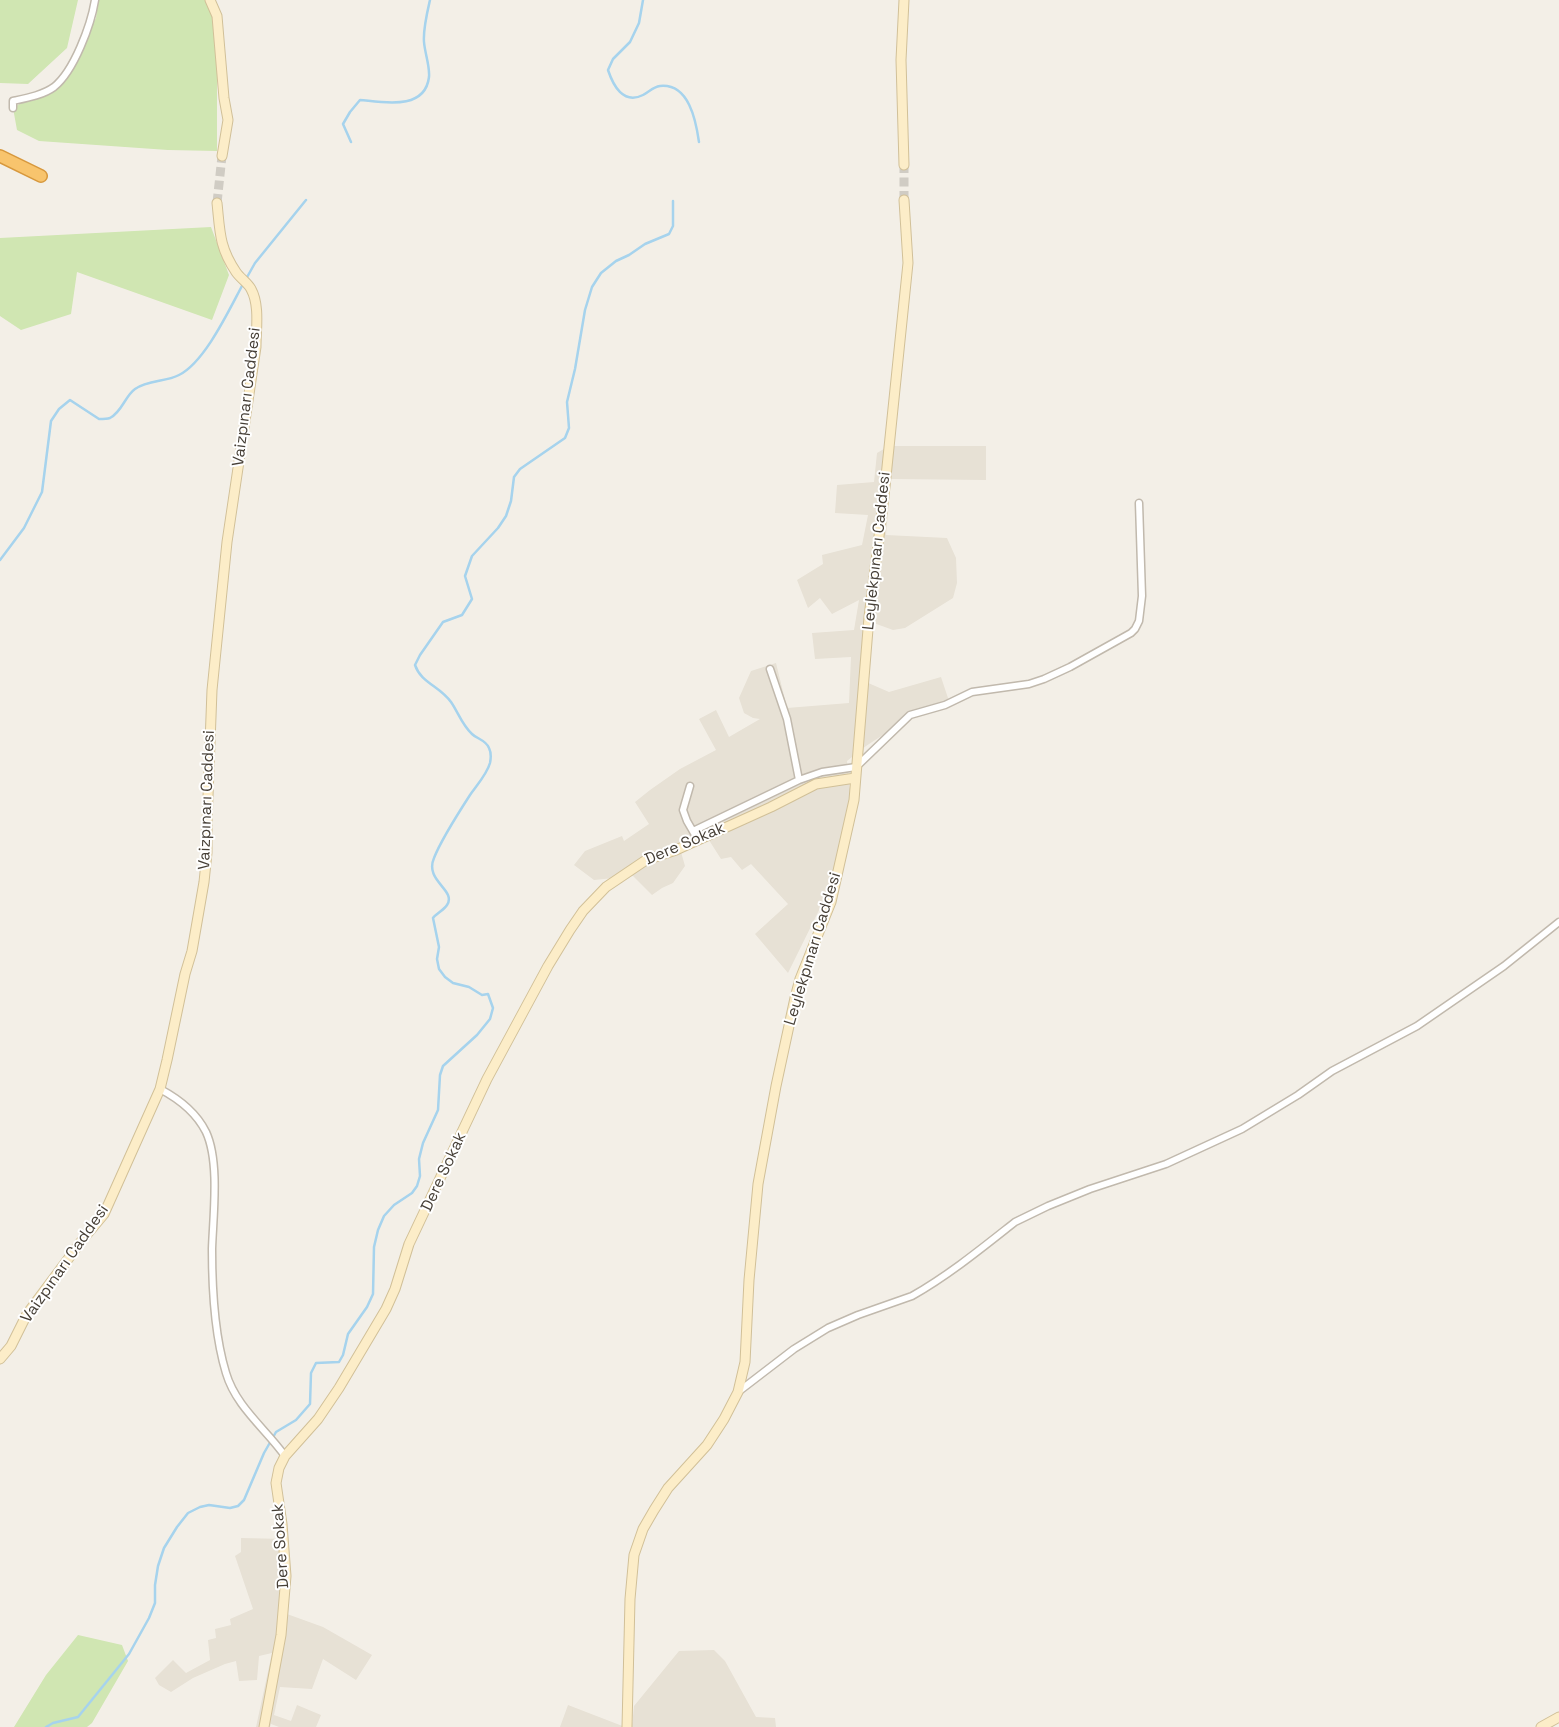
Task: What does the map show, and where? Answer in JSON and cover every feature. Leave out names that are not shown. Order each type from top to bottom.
[{"type":"highway","points":[[0,156],[41,176]]},
{"type":"street","points":[[13,108],[14,101],[35,96],[53,87],[66,73],[83,40],[95,0]]},
{"type":"street","points":[[210,0],[217,16],[224,98],[228,120],[222,156]]},
{"type":"street","points":[[904,0],[901,60],[904,165]]},
{"type":"street","name":"Leylekpınarı Caddesi","points":[[627,1727],[634,1555],[643,1529],[668,1488],[707,1445],[724,1419],[738,1392],[744,1362],[748,1280],[758,1184],[774,1095],[800,979],[819,934],[835,887],[854,800],[869,617],[884,496],[907,273],[904,200]]},
{"type":"street","name":"Vaizpınarı Caddesi","points":[[0,1359],[11,1346],[27,1314],[82,1239],[104,1214],[160,1089],[184,974],[192,951],[207,853],[208,763],[213,671],[227,542],[256,347],[254,297],[251,289],[237,274],[223,250],[217,203]]},
{"type":"street","points":[[693,830],[799,780],[822,772],[856,767],[910,715],[945,705],[972,692],[1029,684],[1044,679],[1070,667],[1131,633],[1138,621],[1142,596],[1139,503]]},
{"type":"street","points":[[770,670],[787,719],[799,780]]},
{"type":"street","name":"Dere Sokak","points":[[264,1727],[281,1635],[285,1560],[276,1483],[279,1468],[285,1456],[318,1419],[339,1388],[386,1309],[395,1289],[409,1244],[487,1079],[548,966],[570,930],[583,911],[615,880],[646,860],[676,850],[771,807],[816,784],[855,778]]},
{"type":"street","points":[[690,786],[683,810],[698,840]]},
{"type":"street","points":[[738,1392],[810,1338],[841,1322],[912,1296],[930,1286],[1015,1222],[1026,1216],[1090,1189],[1166,1164],[1242,1130],[1332,1071],[1417,1026],[1504,966],[1559,922]]},
{"type":"street","points":[[160,1089],[182,1103],[193,1113],[207,1135],[213,1166],[215,1191],[213,1274],[219,1345],[223,1363],[229,1382],[246,1410],[285,1456]]},
{"type":"street","points":[[1540,1727],[1559,1717]]},
{"type":"shaded area","points":[[889,446],[986,446],[986,480],[891,479],[886,535],[947,538],[956,558],[957,583],[953,598],[905,628],[893,630],[871,622],[866,682],[889,692],[941,677],[949,701],[930,709],[910,712],[895,727],[847,761],[850,793],[846,825],[837,864],[824,900],[788,973],[755,934],[788,904],[751,864],[742,870],[731,857],[721,859],[707,837],[681,852],[685,866],[673,883],[652,895],[633,876],[594,880],[574,865],[585,851],[622,836],[624,841],[649,824],[635,802],[680,769],[716,750],[699,719],[716,710],[729,737],[760,719],[753,718],[744,713],[739,698],[751,671],[776,663],[787,708],[849,703],[851,657],[815,659],[812,633],[854,630],[859,600],[832,614],[820,598],[808,608],[797,580],[823,564],[822,555],[862,545],[868,515],[835,513],[837,485],[874,482],[877,453]]},
{"type":"shaded area","points":[[241,1538],[286,1539],[287,1614],[323,1627],[372,1655],[356,1680],[323,1659],[312,1689],[280,1687],[274,1715],[291,1721],[297,1705],[321,1715],[316,1727],[279,1727],[271,1724],[270,1727],[256,1727],[272,1653],[259,1656],[257,1680],[239,1681],[236,1661],[193,1678],[171,1692],[159,1685],[155,1678],[173,1660],[186,1673],[210,1660],[208,1640],[216,1638],[215,1629],[231,1625],[230,1619],[253,1609],[235,1556],[241,1552]]},
{"type":"shaded area","points":[[714,1650],[725,1661],[756,1717],[775,1718],[776,1727],[632,1727],[634,1706],[679,1651]]},
{"type":"shaded area","points":[[568,1705],[625,1727],[560,1727]]},
{"type":"green space","points":[[0,0],[78,0],[67,48],[28,84],[0,83]]},
{"type":"green space","points":[[98,0],[212,0],[217,16],[217,151],[168,150],[39,141],[17,130],[13,108],[60,79],[96,18]]},
{"type":"green space","points":[[211,227],[229,275],[212,320],[77,272],[71,314],[21,330],[0,316],[0,238]]},
{"type":"green space","points":[[78,1635],[122,1645],[128,1661],[92,1723],[87,1727],[14,1727],[46,1675]]},
{"type":"waterway","points":[[351,142],[343,124],[360,100],[391,103],[402,102],[420,95],[426,88],[429,73],[424,32],[430,0]]},
{"type":"waterway","points":[[643,0],[639,23],[630,42],[613,59],[608,70],[610,76],[620,92],[630,97],[643,95],[653,88],[660,86],[670,87],[678,91],[684,97],[693,114],[699,142]]},
{"type":"waterway","points":[[246,279],[255,263],[306,200]]},
{"type":"waterway","points":[[46,1727],[53,1723],[78,1717],[129,1654],[155,1603],[158,1566],[164,1548],[188,1513],[209,1505],[230,1508],[238,1506],[244,1500],[264,1453],[276,1432],[296,1420],[310,1404],[311,1373],[316,1363],[339,1362],[343,1355],[348,1334],[367,1307],[373,1294],[374,1247],[384,1216],[394,1205],[412,1193],[417,1186],[420,1176],[419,1159],[423,1143],[438,1110],[440,1075],[443,1066],[477,1035],[490,1019],[493,1008],[488,994],[482,995],[469,987],[453,983],[439,969],[437,959],[439,947],[433,918],[446,907],[449,900],[445,890],[436,879],[432,866],[437,851],[446,835],[487,771],[491,757],[490,751],[488,745],[474,736],[463,723],[447,697],[426,680],[415,665],[443,622],[462,615],[472,599],[465,576],[472,556],[498,528],[506,516],[511,501],[514,477],[520,469],[565,438],[569,428],[567,402],[575,369],[585,310],[592,287],[601,273],[616,261],[645,244],[669,234],[673,226],[673,201]]},
{"type":"waterway","points":[[0,560],[24,528],[42,492],[51,421],[59,409],[70,400],[99,419],[110,418],[118,412],[135,389],[179,375],[189,368],[207,347],[243,284]]},
{"type":"tunnel","points":[[217,203],[222,156]]},
{"type":"tunnel","points":[[904,165],[904,200]]}]
